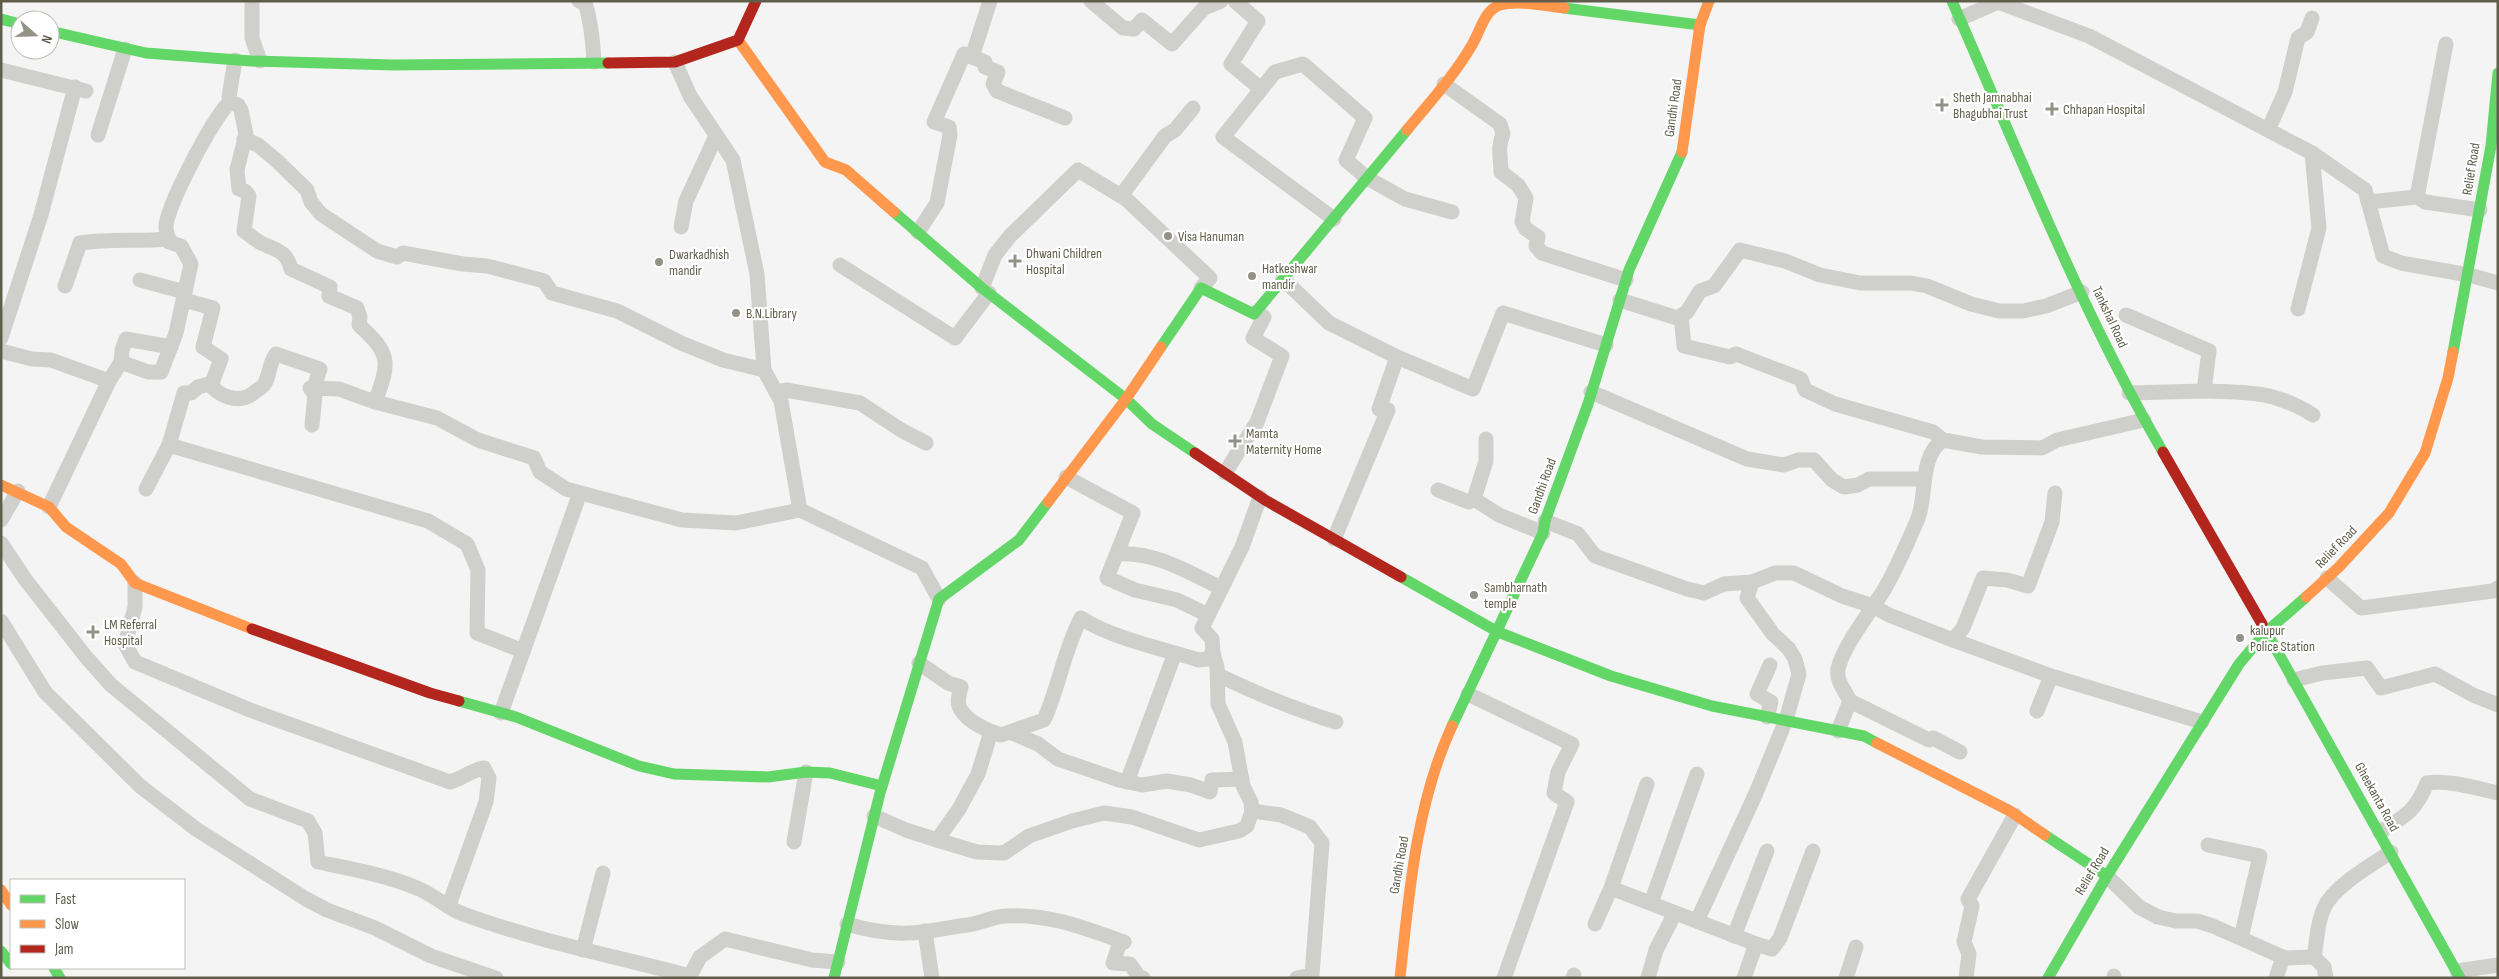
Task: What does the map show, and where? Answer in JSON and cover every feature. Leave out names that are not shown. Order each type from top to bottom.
[{"type":"street","points":[[252,1],[252,38],[260,61]]},
{"type":"street","points":[[579,1],[585,2],[588,11],[592,28],[594,62]]},
{"type":"street","points":[[60,33],[125,49],[235,60],[393,65],[675,62],[738,40],[756,1]]},
{"type":"street","points":[[972,57],[990,1]]},
{"type":"street","points":[[1090,1],[1123,28],[1134,29],[1142,20],[1172,44],[1204,8],[1221,1]]},
{"type":"street","points":[[1235,1],[1258,21],[1231,64],[1261,89]]},
{"type":"street","name":"Gandhi Road","points":[[1400,978],[1412,866],[1439,755],[1498,632],[1544,527],[1588,404],[1626,280],[1681,156],[1700,25],[1709,1]]},
{"type":"street","name":"Tankshal Road","points":[[1952,1],[2129,393],[2265,633]]},
{"type":"street","points":[[1959,19],[1998,2],[2089,36],[2312,153],[2365,190],[2383,256],[2401,263],[2469,275],[2498,283]]},
{"type":"street","points":[[1256,312],[1444,84],[1472,45],[1487,15],[1499,5],[1524,3],[1700,25]]},
{"type":"street","points":[[2268,130],[2285,92],[2298,38],[2307,32],[2312,18]]},
{"type":"street","points":[[738,40],[825,162],[846,170],[986,291],[1126,400],[1152,424],[1260,497],[1498,632],[1611,676],[1712,706],[1864,736],[2015,815],[2107,876],[2139,907],[2158,916],[2176,921],[2197,921],[2283,957],[2314,957],[2324,968],[2326,978]]},
{"type":"street","points":[[2417,197],[2446,44]]},
{"type":"street","points":[[98,135],[125,49]]},
{"type":"street","points":[[918,232],[937,203],[950,135],[949,127],[934,122],[964,54],[985,62],[985,67],[998,72],[993,84],[997,91],[1065,118]]},
{"type":"street","points":[[230,102],[229,86],[235,60]]},
{"type":"street","points":[[675,62],[690,96],[733,160],[757,274],[764,370],[781,401],[800,510]]},
{"type":"street","points":[[1334,219],[1223,136],[1275,72],[1303,64],[1365,118],[1346,160],[1367,178],[1405,199],[1452,212]]},
{"type":"street","points":[[1,70],[22,77],[80,89],[1,338]]},
{"type":"street","name":"Relief Road","points":[[2048,978],[2107,876],[2239,664],[2265,633],[2327,578],[2389,513],[2425,453],[2448,378],[2469,275],[2491,146],[2498,72]]},
{"type":"street","points":[[1444,84],[1500,124],[1503,134],[1498,154],[1502,172],[1518,185],[1526,198],[1522,222],[1526,229],[1538,237],[1536,246],[1542,253],[1626,280]]},
{"type":"street","points":[[230,102],[238,105],[241,110],[246,134],[237,170],[239,189],[245,191],[249,196],[244,230],[261,243],[278,249],[289,261],[291,269],[330,287],[330,296],[357,308],[360,318],[359,325],[381,346],[385,354],[382,383],[375,402]]},
{"type":"street","points":[[121,362],[148,372],[161,372],[171,347],[185,296],[191,264],[181,246],[169,242],[165,226],[180,187],[203,140],[222,109],[230,102]]},
{"type":"street","points":[[1121,196],[1165,136],[1176,130],[1193,108]]},
{"type":"street","points":[[681,227],[686,201],[716,136]]},
{"type":"street","points":[[244,139],[258,145],[307,190],[311,202],[321,214],[377,250],[398,258],[403,253],[417,254],[463,264],[487,266],[529,276],[544,281],[552,293],[628,314],[641,324],[723,360],[764,370]]},
{"type":"street","points":[[2298,309],[2319,228],[2312,153]]},
{"type":"street","points":[[834,978],[882,786],[939,600],[1019,540],[1126,400],[1201,288],[1210,278],[1121,196],[1078,170],[1010,236],[995,254],[986,291],[955,338],[840,265]]},
{"type":"street","points":[[2368,202],[2417,197],[2425,202],[2480,210]]},
{"type":"street","points":[[65,286],[80,243],[121,238],[143,242],[169,239]]},
{"type":"street","points":[[1620,300],[1677,318],[1687,312],[1700,291],[1714,286],[1740,250],[1785,261],[1820,275],[1860,283],[1911,283],[1927,286],[1971,304],[1999,311],[2023,310],[2046,306],[2082,292]]},
{"type":"street","points":[[1283,279],[1329,323],[1397,357],[1473,389],[1503,313],[1606,345]]},
{"type":"street","points":[[140,280],[213,308],[203,347],[221,359],[211,386],[217,392],[245,400],[265,385],[276,354],[320,369],[314,388]]},
{"type":"street","points":[[1201,288],[1264,317],[1253,338],[1282,356],[1257,422],[1225,473]]},
{"type":"street","points":[[2126,315],[2209,351],[2204,391]]},
{"type":"street","points":[[1681,316],[1684,346],[1730,357],[1736,354],[1801,379],[1805,390],[1835,404],[1933,432],[1943,440],[1982,448],[2042,448],[2057,440],[2144,420]]},
{"type":"street","points":[[49,507],[109,381],[121,362],[122,350],[126,339],[171,347]]},
{"type":"street","points":[[1,351],[32,360],[51,360],[109,381]]},
{"type":"street","points":[[1334,539],[1388,410],[1378,409],[1397,357]]},
{"type":"street","points":[[146,489],[169,445],[184,394],[191,393],[198,387],[212,383]]},
{"type":"street","points":[[312,425],[315,395],[310,388],[339,388],[375,402],[437,418],[478,440],[534,458],[540,472],[566,489],[682,520],[736,523],[800,510],[922,568],[939,600]]},
{"type":"street","points":[[776,392],[786,390],[860,403],[901,430],[926,443]]},
{"type":"street","points":[[1591,392],[1747,459],[1784,465],[1798,460],[1814,460],[1832,480],[1844,487],[1858,485],[1870,479],[1924,479]]},
{"type":"street","points":[[2129,393],[2246,392],[2277,396],[2313,414]]},
{"type":"street","points":[[1474,500],[1486,461],[1486,439]]},
{"type":"street","points":[[1943,440],[1934,445],[1924,479],[1918,520],[1886,585],[1838,668],[1838,680],[1850,701],[1929,740],[1933,738],[1960,752]]},
{"type":"street","points":[[169,445],[428,521],[467,544],[478,570],[477,632],[524,651]]},
{"type":"street","points":[[1066,477],[1133,513],[1107,578],[1135,590],[1177,600],[1208,615]]},
{"type":"street","points":[[1,486],[18,491],[49,507],[66,527],[121,564],[135,583],[218,617],[412,686],[501,713],[639,766],[674,774],[768,778],[806,772],[830,773],[882,786]]},
{"type":"street","points":[[1438,490],[1469,502],[1474,500],[1499,515],[1578,534],[1595,556],[1687,589],[1704,593],[1724,584],[1752,582],[1775,573],[1794,573],[1842,596],[1873,606],[1889,616],[2051,676],[2202,722]]},
{"type":"street","points":[[1,520],[18,491]]},
{"type":"street","points":[[1954,640],[1962,628],[1983,578],[2007,580],[2028,586],[2052,522],[2055,492]]},
{"type":"street","points":[[501,713],[580,493]]},
{"type":"street","points":[[874,816],[906,830],[977,852],[1004,853],[1029,836],[1072,821],[1104,813],[1132,817],[1199,840],[1239,831],[1247,826],[1252,810],[1252,802],[1242,779],[1235,742],[1218,704],[1218,675],[1212,639],[1202,628],[1242,547],[1260,497]]},
{"type":"street","points":[[1,543],[31,587],[86,657],[111,685],[250,799],[308,821],[315,833],[318,862],[403,883],[434,896],[460,914],[583,950],[690,976],[700,957],[725,939],[812,960],[838,962]]},
{"type":"street","points":[[1117,554],[1130,553],[1154,557],[1221,588]]},
{"type":"street","points":[[2327,578],[2361,608],[2492,591],[2498,588]]},
{"type":"street","points":[[1697,921],[1728,857],[1786,720],[1799,674],[1796,659],[1750,605],[1747,598],[1752,582]]},
{"type":"street","points":[[135,583],[135,607],[125,644],[135,662],[250,710],[450,782],[460,780],[474,770],[484,768],[489,778],[486,802],[449,905]]},
{"type":"street","points":[[919,663],[948,683],[961,687],[958,700],[961,711],[991,732],[1001,735],[1044,720],[1057,690],[1073,633],[1081,618],[1090,624],[1198,660],[1206,659],[1213,653]]},
{"type":"street","points":[[1,621],[45,692],[140,786],[196,829],[306,899],[327,910],[375,928],[431,956],[496,978]]},
{"type":"street","name":"Gheekanta Road","points":[[2265,633],[2294,680],[2459,974]]},
{"type":"street","points":[[1126,782],[1175,653]]},
{"type":"street","points":[[1767,717],[1771,702],[1758,694],[1770,665]]},
{"type":"street","points":[[2294,680],[2322,673],[2367,668],[2381,688],[2435,674],[2473,695],[2498,705]]},
{"type":"street","points":[[1218,675],[1281,701],[1296,710],[1336,722]]},
{"type":"street","points":[[2038,711],[2051,676]]},
{"type":"street","points":[[1468,694],[1572,744],[1558,772],[1554,793],[1567,802],[1504,978]]},
{"type":"street","points":[[1838,731],[1850,701]]},
{"type":"street","points":[[937,840],[959,809],[978,774],[991,732]]},
{"type":"street","points":[[1010,732],[1038,744],[1050,755],[1058,759],[1126,782],[1142,785],[1167,781],[1191,785],[1210,792],[1212,780],[1242,779]]},
{"type":"street","points":[[794,842],[806,772]]},
{"type":"street","points":[[1650,903],[1697,774]]},
{"type":"street","points":[[2380,832],[2403,818],[2419,802],[2427,784],[2437,782],[2461,785],[2498,793]]},
{"type":"street","points":[[1595,924],[1611,888],[1647,784]]},
{"type":"street","points":[[1252,810],[1281,815],[1310,827],[1322,843],[1310,977]]},
{"type":"street","points":[[1966,978],[1970,954],[1964,942],[1972,906],[1968,899],[2015,815]]},
{"type":"street","points":[[2208,845],[2260,856],[2241,938]]},
{"type":"street","points":[[1734,936],[1767,851]]},
{"type":"street","points":[[1611,888],[1772,949],[1780,938],[1813,851]]},
{"type":"street","points":[[2314,957],[2323,909],[2332,896],[2355,875],[2391,852]]},
{"type":"street","points":[[583,950],[603,873]]},
{"type":"street","points":[[1,890],[10,904]]},
{"type":"street","points":[[1648,978],[1656,950],[1675,913]]},
{"type":"street","points":[[847,924],[882,933],[907,933],[967,925],[1004,916],[1044,916],[1124,942],[1119,945],[1112,963],[1130,964],[1139,977],[1143,978]]},
{"type":"street","points":[[925,930],[932,978]]},
{"type":"street","points":[[1744,978],[1756,944]]},
{"type":"street","points":[[1846,978],[1856,947]]},
{"type":"street","points":[[1,951],[10,963]]},
{"type":"street","points":[[2276,978],[2283,957]]},
{"type":"street","points":[[2459,974],[2481,967],[2498,965]]},
{"type":"street","points":[[2481,967],[2495,978]]},
{"type":"traffic: fast","points":[[1952,1],[2077,287],[2104,343],[2163,452]]},
{"type":"traffic: fast","points":[[1564,8],[1700,25]]},
{"type":"traffic: fast","points":[[1,19],[10,21]]},
{"type":"traffic: fast","points":[[60,33],[146,53],[251,61],[393,65],[608,63]]},
{"type":"traffic: fast","points":[[2453,352],[2491,146],[2498,73]]},
{"type":"traffic: fast","points":[[1161,347],[1201,288],[1254,314],[1407,130]]},
{"type":"traffic: fast","points":[[1452,726],[1543,533],[1545,521],[1588,404],[1629,270],[1682,152]]},
{"type":"traffic: fast","points":[[894,212],[982,288],[1126,399],[1152,424],[1195,453]]},
{"type":"traffic: fast","points":[[834,978],[880,793],[939,599],[1019,540],[1048,502]]},
{"type":"traffic: fast","points":[[1401,577],[1498,632],[1611,676],[1712,706],[1864,736],[1877,743]]},
{"type":"traffic: fast","points":[[2048,978],[2107,876],[2239,664],[2265,633],[2306,597]]},
{"type":"traffic: fast","points":[[2262,624],[2460,978]]},
{"type":"traffic: fast","points":[[459,701],[516,717],[639,766],[674,774],[768,777],[806,772],[830,773],[882,786]]},
{"type":"traffic: fast","points":[[2045,835],[2107,876]]},
{"type":"traffic: fast","points":[[1,951],[10,963]]},
{"type":"traffic: fast","points":[[55,969],[60,978]]},
{"type":"traffic: slow","points":[[1682,152],[1700,25],[1709,1]]},
{"type":"traffic: slow","points":[[1407,130],[1457,68],[1472,45],[1486,16],[1495,8],[1500,5],[1515,3],[1564,8]]},
{"type":"traffic: slow","points":[[738,40],[825,162],[846,170],[894,212]]},
{"type":"traffic: slow","points":[[1048,502],[1126,399],[1161,347]]},
{"type":"traffic: slow","points":[[2306,597],[2339,567],[2389,513],[2425,453],[2448,378],[2453,352]]},
{"type":"traffic: slow","points":[[1,485],[49,507],[66,527],[121,564],[135,583],[252,629]]},
{"type":"traffic: slow","points":[[1400,978],[1411,881],[1422,818],[1430,786],[1452,726]]},
{"type":"traffic: slow","points":[[1877,743],[2010,811],[2045,835]]},
{"type":"traffic: slow","points":[[1,890],[10,904]]},
{"type":"traffic: jam","points":[[608,63],[675,62],[738,40],[756,1]]},
{"type":"traffic: jam","points":[[2163,452],[2262,624]]},
{"type":"traffic: jam","points":[[1195,453],[1265,500],[1401,577]]},
{"type":"traffic: jam","points":[[252,629],[430,693],[459,701]]},
{"type":"place","name":"Sheth Jamnabhai Bhagubhai Trust","points":[[1942,105]]},
{"type":"place","name":"Chhapan Hospital","points":[[2052,109]]},
{"type":"place","name":"Visa Hanuman","points":[[1168,236]]},
{"type":"place","name":"Dhwani Children Hospital","points":[[1015,261]]},
{"type":"place","name":"Dwarkadhish mandir","points":[[659,262]]},
{"type":"place","name":"Hatkeshwar mandir","points":[[1252,276]]},
{"type":"place","name":"B.N.Library","points":[[736,313]]},
{"type":"place","name":"Mamta Maternity Home","points":[[1235,441]]},
{"type":"place","name":"Sambharnath temple","points":[[1474,595]]},
{"type":"place","name":"LM Referral Hospital","points":[[93,632]]},
{"type":"place","name":"kalupur Police Station","points":[[2240,638]]}]
